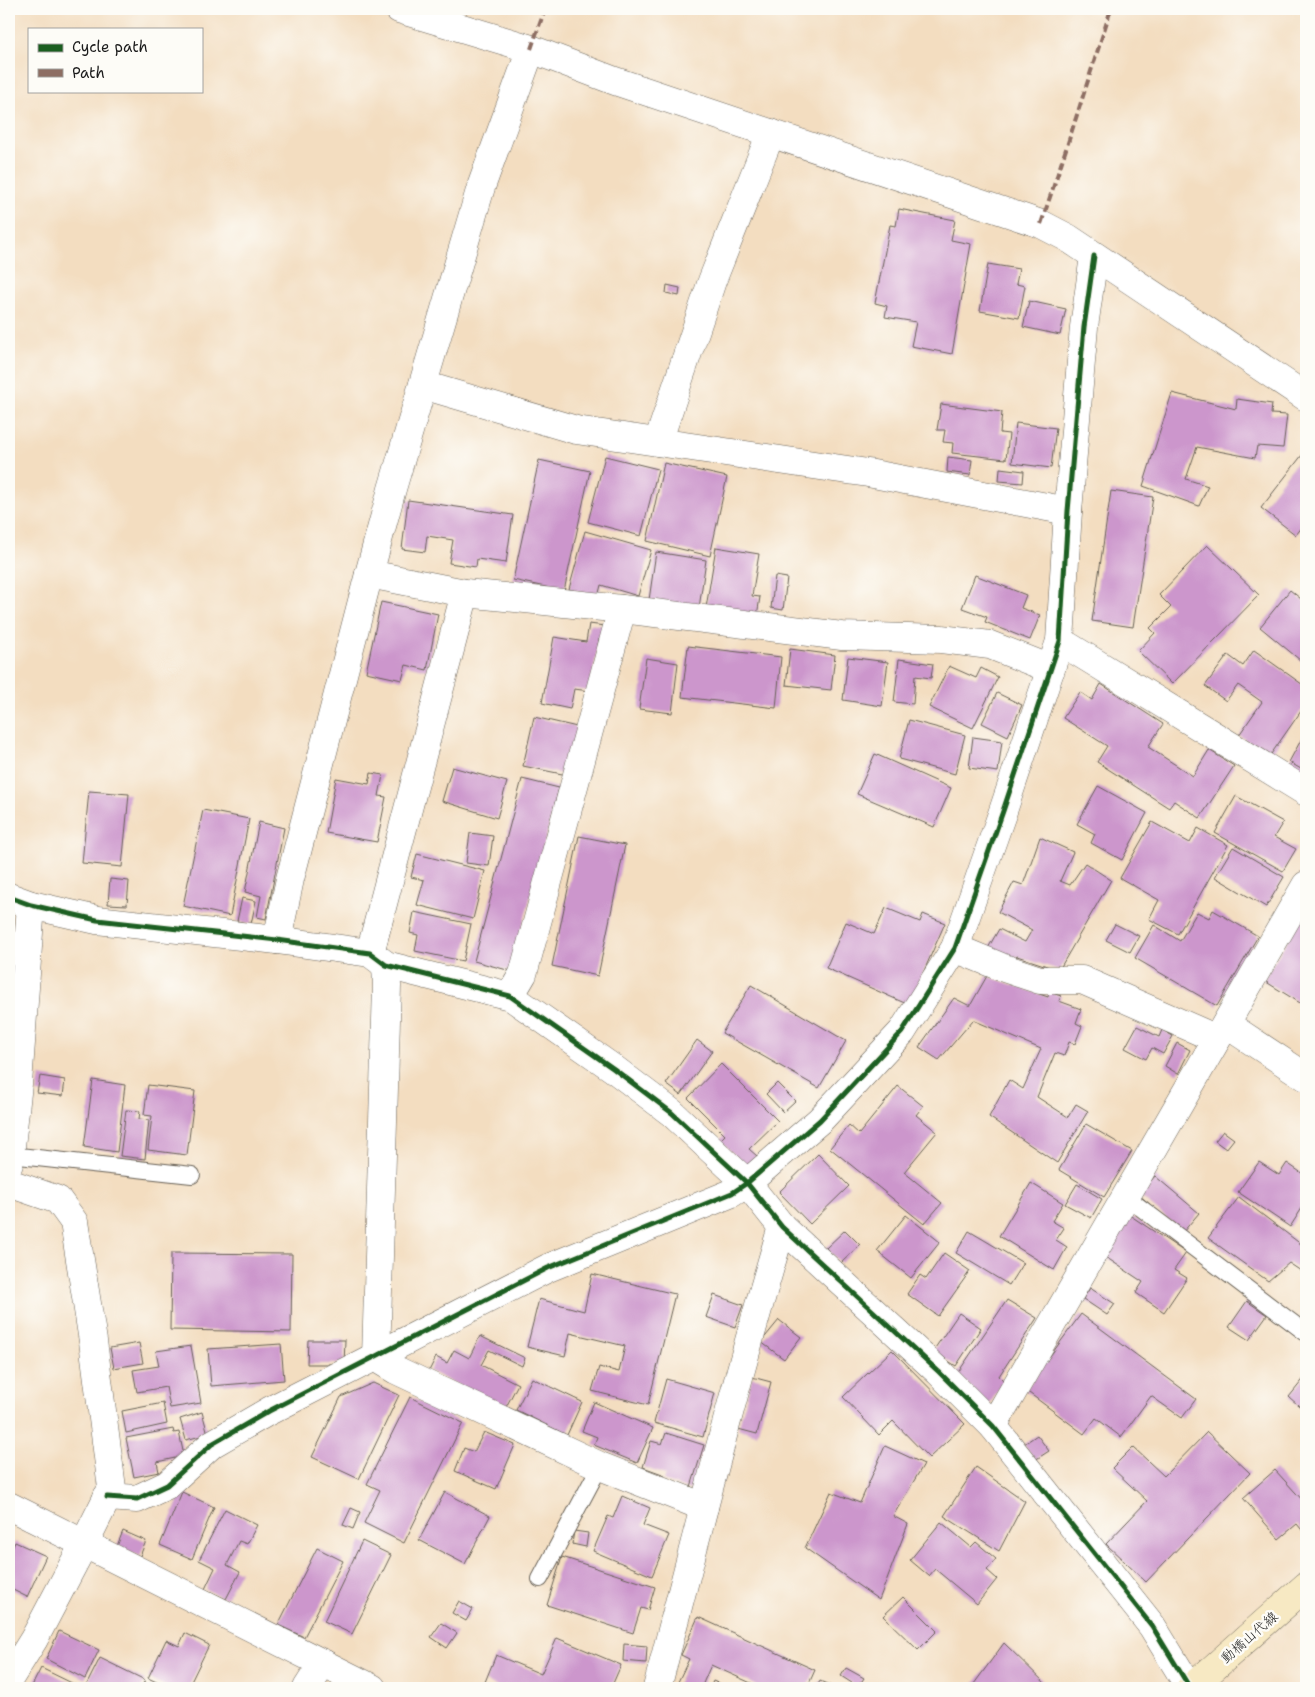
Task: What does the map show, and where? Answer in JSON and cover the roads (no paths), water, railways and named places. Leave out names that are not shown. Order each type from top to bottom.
[{"type":"main road","name":"動橋山代線","points":[[1190,1688],[1306,1586]]},
{"type":"street","points":[[399,9],[531,49],[615,80],[1041,224],[1068,238],[1306,397]]},
{"type":"street","points":[[277,940],[368,574],[481,187],[531,49]]},
{"type":"street","points":[[658,442],[712,281],[771,133]]},
{"type":"street","points":[[107,1497],[136,1499],[167,1485],[212,1444],[269,1411],[376,1358],[548,1268],[732,1193],[747,1183],[820,1120],[902,1032],[955,948],[1060,641],[1068,511],[1084,327],[1094,256]]},
{"type":"street","points":[[423,385],[576,430],[868,473],[1068,511]]},
{"type":"street","points":[[368,574],[465,593],[622,609],[842,636],[941,639],[990,645],[1051,668]]},
{"type":"street","points":[[376,1358],[387,986],[378,959],[465,593]]},
{"type":"street","points":[[510,996],[523,974],[622,609]]},
{"type":"street","points":[[1060,641],[1306,792]]},
{"type":"street","points":[[992,1426],[1306,885]]},
{"type":"street","points":[[9,1160],[18,1084],[20,901],[97,920],[277,940],[378,959],[510,996],[614,1069],[672,1113],[747,1183],[782,1227],[939,1372],[992,1426],[1152,1626],[1190,1688]]},
{"type":"street","points":[[955,948],[1001,967],[1040,980],[1082,980],[1222,1032],[1306,1077]]},
{"type":"street","points":[[9,1183],[58,1200],[74,1222],[93,1342],[112,1488],[34,1639],[9,1679]]},
{"type":"street","points":[[657,1688],[752,1328],[782,1227]]},
{"type":"street","points":[[376,1358],[396,1370],[600,1466],[704,1507]]},
{"type":"street","points":[[9,1506],[372,1688]]},
{"type":"street","points":[[307,1688],[323,1663]]},
{"type":"lane","points":[[9,1160],[192,1175]]},
{"type":"lane","points":[[1125,1196],[1306,1333]]},
{"type":"lane","points":[[540,1579],[600,1466]]}]
